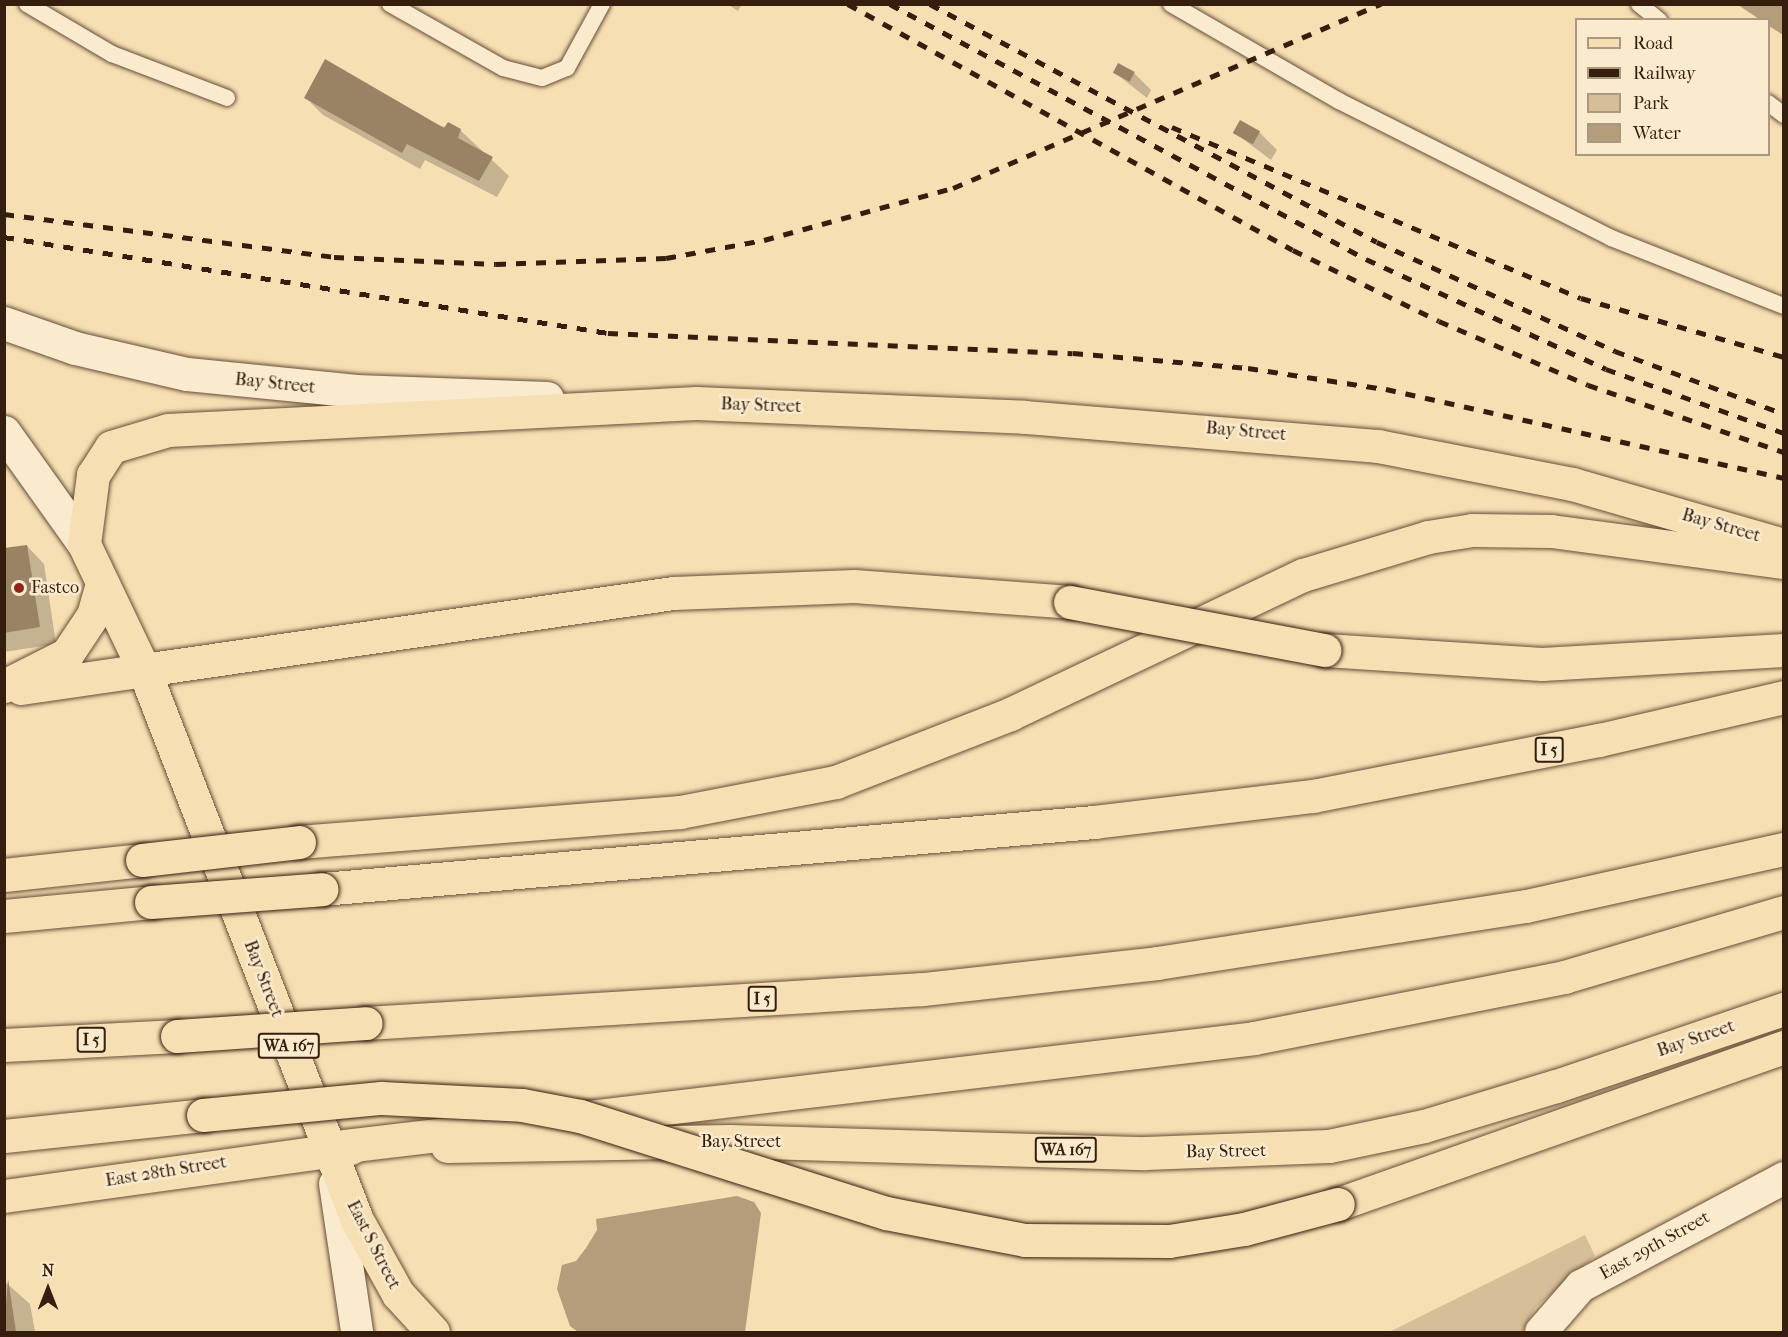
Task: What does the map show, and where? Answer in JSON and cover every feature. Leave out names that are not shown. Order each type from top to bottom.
[{"type":"main road","name":"Bay Street","points":[[1784,545],[1572,484],[1378,446],[1162,425],[696,403],[168,430],[123,440],[111,447],[93,475],[84,544],[144,670],[328,1148],[730,1141],[1145,1153],[1329,1146],[1424,1126],[1545,1090],[1784,1010]]},
{"type":"main road","points":[[4,874],[299,842],[680,812],[836,782],[1010,714],[1303,575],[1428,537],[1472,530],[1551,531],[1784,562]]},
{"type":"main road","points":[[4,688],[67,654],[93,615],[102,583]]},
{"type":"main road","points":[[4,688],[673,594],[854,586],[1070,602],[1325,650],[1542,664],[1784,650]]},
{"type":"main road","name":"I 5","points":[[4,916],[1094,822],[1313,796],[1599,740],[1784,697]]},
{"type":"main road","name":"I 5","points":[[4,1045],[923,989],[1157,963],[1350,936],[1526,906],[1784,849]]},
{"type":"main road","points":[[328,1148],[1144,1054],[1361,1020],[1564,977],[1784,912]]},
{"type":"main road","points":[[4,1136],[381,1098],[522,1105],[580,1116],[886,1213],[1025,1240],[1169,1241],[1244,1229],[1338,1204],[1784,1047]]},
{"type":"main road","name":"East 28th Street","points":[[4,1197],[328,1148]]},
{"type":"main road","name":"East S Street","points":[[328,1148],[357,1220],[398,1294],[433,1332]]},
{"type":"street","name":"Bay Street","points":[[4,323],[75,348],[187,374],[273,384],[696,403]]},
{"type":"street","name":"Bay Street","points":[[7,438],[84,544]]},
{"type":"street","points":[[328,1148],[357,1332]]},
{"type":"street","name":"East 29th Street","points":[[1541,1332],[1581,1286],[1784,1178]]},
{"type":"lane","points":[[27,4],[112,54],[227,98]]},
{"type":"lane","points":[[390,4],[503,68],[542,78],[567,68],[602,4]]},
{"type":"lane","points":[[1171,4],[1339,101],[1611,238],[1784,306]]},
{"type":"lane","points":[[1639,4],[1656,18]]},
{"type":"lane","points":[[1770,104],[1784,115]]},
{"type":"green space","points":[[1585,1235],[1595,1256],[1536,1307],[1522,1332],[1389,1332]]},
{"type":"water","points":[[1738,5],[1783,5],[1783,35],[1770,27],[1770,18],[1758,18]]},
{"type":"water","points":[[737,1196],[754,1202],[761,1213],[745,1332],[578,1332],[570,1326],[557,1289],[562,1265],[576,1261],[586,1248],[597,1230],[596,1219]]},
{"type":"building","points":[[325,59],[444,128],[448,122],[461,129],[458,138],[493,157],[479,181],[407,144],[402,153],[304,98]]},
{"type":"building","points":[[1118,63],[1135,72],[1130,82],[1113,73]]},
{"type":"building","points":[[1240,120],[1260,131],[1253,144],[1233,133]]},
{"type":"building","name":"Fastco","points":[[27,545],[40,627],[4,633],[4,548]]},
{"type":"building","points":[[8,1279],[16,1332],[4,1332]]},
{"type":"railway","points":[[848,4],[1293,250],[1439,321],[1588,385],[1784,452]]},
{"type":"railway","points":[[890,4],[1366,259],[1606,369],[1784,433]]},
{"type":"railway","points":[[930,4],[1377,242],[1615,351],[1784,414]]},
{"type":"railway","points":[[4,214],[334,257],[496,264],[666,258],[764,240],[953,188],[1381,4]]},
{"type":"railway","points":[[1172,127],[1581,298],[1784,357]]},
{"type":"railway","points":[[4,237],[608,333],[1073,353],[1248,368],[1386,389],[1784,478]]},
{"type":"place","name":"Fastco","points":[[19,588]]}]
